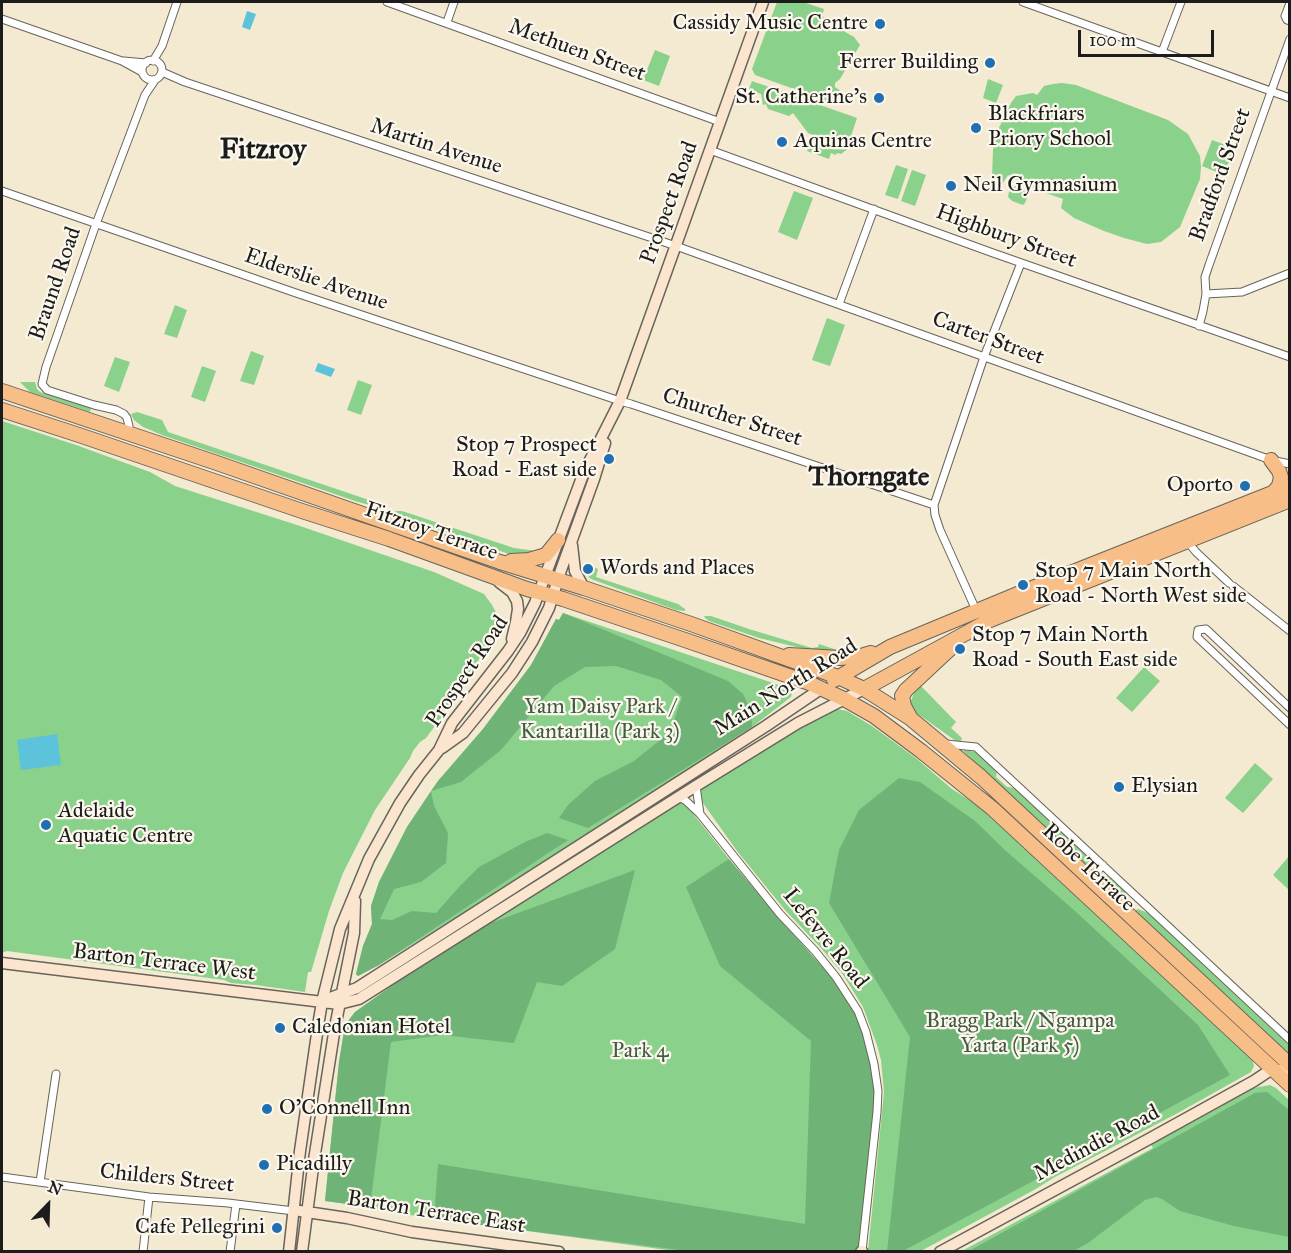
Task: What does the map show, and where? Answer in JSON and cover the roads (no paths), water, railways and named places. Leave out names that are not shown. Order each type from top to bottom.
[{"type":"highway","name":"Fitzroy Terrace","points":[[5,393],[214,462],[500,562],[691,624],[838,677]]},
{"type":"highway","points":[[5,393],[14,405],[52,417],[79,435]]},
{"type":"highway","name":"Fitzroy Terrace","points":[[2,410],[685,640],[822,688],[844,699]]},
{"type":"highway","points":[[126,433],[132,443],[162,454],[182,470]]},
{"type":"highway","points":[[1271,460],[1281,477],[1274,493]]},
{"type":"highway","points":[[214,462],[238,478],[301,500],[302,511]]},
{"type":"highway","name":"Main North Road","points":[[864,689],[990,620],[1290,486]]},
{"type":"highway","name":"Main North Road","points":[[822,688],[890,647],[976,610],[1184,535],[1290,500]]},
{"type":"highway","points":[[379,519],[389,539]]},
{"type":"highway","points":[[500,562],[539,558],[565,541]]},
{"type":"highway","points":[[685,640],[691,624]]},
{"type":"highway","points":[[910,718],[902,696],[906,690],[941,656],[976,627]]},
{"type":"highway","points":[[768,653],[840,658],[861,656],[890,647]]},
{"type":"highway","name":"Robe Terrace","points":[[838,677],[864,689],[910,718],[981,777],[1290,1065]]},
{"type":"highway","name":"Robe Terrace","points":[[844,699],[874,716],[993,809],[1290,1085]]},
{"type":"highway","points":[[1062,872],[1084,880],[1090,879]]},
{"type":"highway","points":[[1127,913],[1124,921],[1165,960],[1184,988]]},
{"type":"highway","points":[[1211,993],[1233,1022],[1271,1058],[1272,1069]]},
{"type":"main road","name":"Prospect Road","points":[[289,1251],[300,1151],[322,1002],[340,929],[369,859],[408,790],[439,750],[453,723],[508,651],[546,594],[565,541],[584,472],[620,402],[763,2]]},
{"type":"main road","points":[[565,541],[575,571],[584,588]]},
{"type":"main road","points":[[490,575],[512,592],[517,601],[516,622],[508,651]]},
{"type":"main road","name":"Prospect Road","points":[[439,750],[464,733],[512,673],[532,642],[549,608],[546,594]]},
{"type":"main road","name":"Main North Road","points":[[340,999],[822,688]]},
{"type":"main road","name":"Main North Road","points":[[340,999],[359,999],[677,797],[798,723],[864,689]]},
{"type":"main road","name":"Prospect Road","points":[[302,1251],[340,999],[354,933],[356,895]]},
{"type":"main road","name":"Barton Terrace West","points":[[2,963],[322,1002]]},
{"type":"main road","points":[[322,1002],[340,999]]},
{"type":"main road","points":[[1272,1069],[1290,1072]]},
{"type":"main road","name":"Medindie Road","points":[[940,1251],[1149,1139],[1272,1069]]},
{"type":"main road","name":"Barton Terrace East","points":[[294,1211],[347,1218],[412,1232],[559,1251]]},
{"type":"street","points":[[159,74],[162,46],[177,2]]},
{"type":"street","name":"Methuen Street","points":[[387,2],[720,122]]},
{"type":"street","points":[[447,22],[454,2]]},
{"type":"street","points":[[1023,2],[1290,98]]},
{"type":"street","points":[[1162,52],[1181,2]]},
{"type":"street","points":[[1290,3],[1285,16],[1290,21]]},
{"type":"street","points":[[2,19],[122,61],[150,80],[159,74]]},
{"type":"street","name":"Bradford Street","points":[[1199,326],[1206,294],[1205,277],[1290,39]]},
{"type":"street","points":[[144,74],[144,66],[162,46]]},
{"type":"street","points":[[122,61],[149,62],[159,74]]},
{"type":"street","name":"Braund Road","points":[[144,74],[145,95]]},
{"type":"street","name":"Martin Avenue","points":[[159,74],[675,246]]},
{"type":"street","name":"Braund Road","points":[[126,433],[129,426],[124,414],[47,390],[42,384],[96,224],[145,95],[159,74]]},
{"type":"street","name":"Highbury Street","points":[[710,150],[1290,357]]},
{"type":"street","name":"Elderslie Avenue","points":[[2,191],[620,402]]},
{"type":"street","points":[[839,304],[874,209]]},
{"type":"street","name":"Carter Street","points":[[675,246],[1271,460],[1290,464]]},
{"type":"street","points":[[976,610],[940,530],[934,505],[984,357],[1021,262]]},
{"type":"street","points":[[1206,294],[1242,292],[1290,273]]},
{"type":"street","name":"Churcher Street","points":[[620,402],[934,505]]},
{"type":"street","points":[[1184,535],[1196,552],[1231,584],[1290,631]]},
{"type":"street","points":[[1290,708],[1206,629],[1198,630],[1197,637],[1290,724]]},
{"type":"street","name":"Robe Terrace","points":[[941,743],[976,747],[1290,1040]]},
{"type":"street","points":[[696,786],[700,814]]},
{"type":"street","name":"Lefevre Road","points":[[677,797],[686,800],[700,814],[773,906],[836,977],[858,1011],[866,1032],[878,1091],[862,1251]]},
{"type":"street","points":[[1090,879],[1103,865]]},
{"type":"street","points":[[1127,913],[1139,899]]},
{"type":"street","points":[[40,1182],[56,1074]]},
{"type":"street","name":"Childers Street","points":[[2,1177],[149,1197],[294,1211]]},
{"type":"street","points":[[143,1251],[149,1197]]},
{"type":"street","points":[[230,1251],[236,1204]]},
{"type":"water","points":[[247,11],[256,14],[250,30],[242,27]]},
{"type":"water","points":[[318,363],[335,369],[331,377],[315,371]]},
{"type":"water","points":[[57,734],[61,765],[21,770],[17,740]]},
{"type":"place","name":"Cassidy Music Centre","points":[[880,24]]},
{"type":"place","name":"Ferrer Building","points":[[990,63]]},
{"type":"place","name":"St. Catherine's","points":[[879,98]]},
{"type":"place","name":"Blackfriars Priory School","points":[[976,128]]},
{"type":"place","name":"Aquinas Centre","points":[[782,142]]},
{"type":"place","name":"Neil Gymnasium","points":[[951,186]]},
{"type":"place","name":"Stop 7 Prospect Road - East side","points":[[609,459]]},
{"type":"place","name":"Oporto","points":[[1245,486]]},
{"type":"place","name":"Words and Places","points":[[588,569]]},
{"type":"place","name":"Stop 7 Main North Road - North West side","points":[[1023,585]]},
{"type":"place","name":"Stop 7 Main North Road - South East side","points":[[960,649]]},
{"type":"place","name":"Elysian","points":[[1119,787]]},
{"type":"place","name":"Adelaide Aquatic Centre","points":[[46,825]]},
{"type":"place","name":"Caledonian Hotel","points":[[280,1028]]},
{"type":"place","name":"O'Connell Inn","points":[[267,1109]]},
{"type":"place","name":"Picadilly","points":[[264,1165]]},
{"type":"place","name":"Cafe Pellegrini","points":[[277,1228]]},
{"type":"district","name":"Fitzroy","points":[[263,151]]},
{"type":"district","name":"Thorngate","points":[[869,478]]},
{"type":"park label","name":"Yam Daisy Park / Kantarilla (Park 3)","points":[[600,720]]},
{"type":"park label","name":"Bragg Park / Ngampa Yarta (Park 5)","points":[[1020,1034]]},
{"type":"park label","name":"Park 4","points":[[640,1052]]}]
